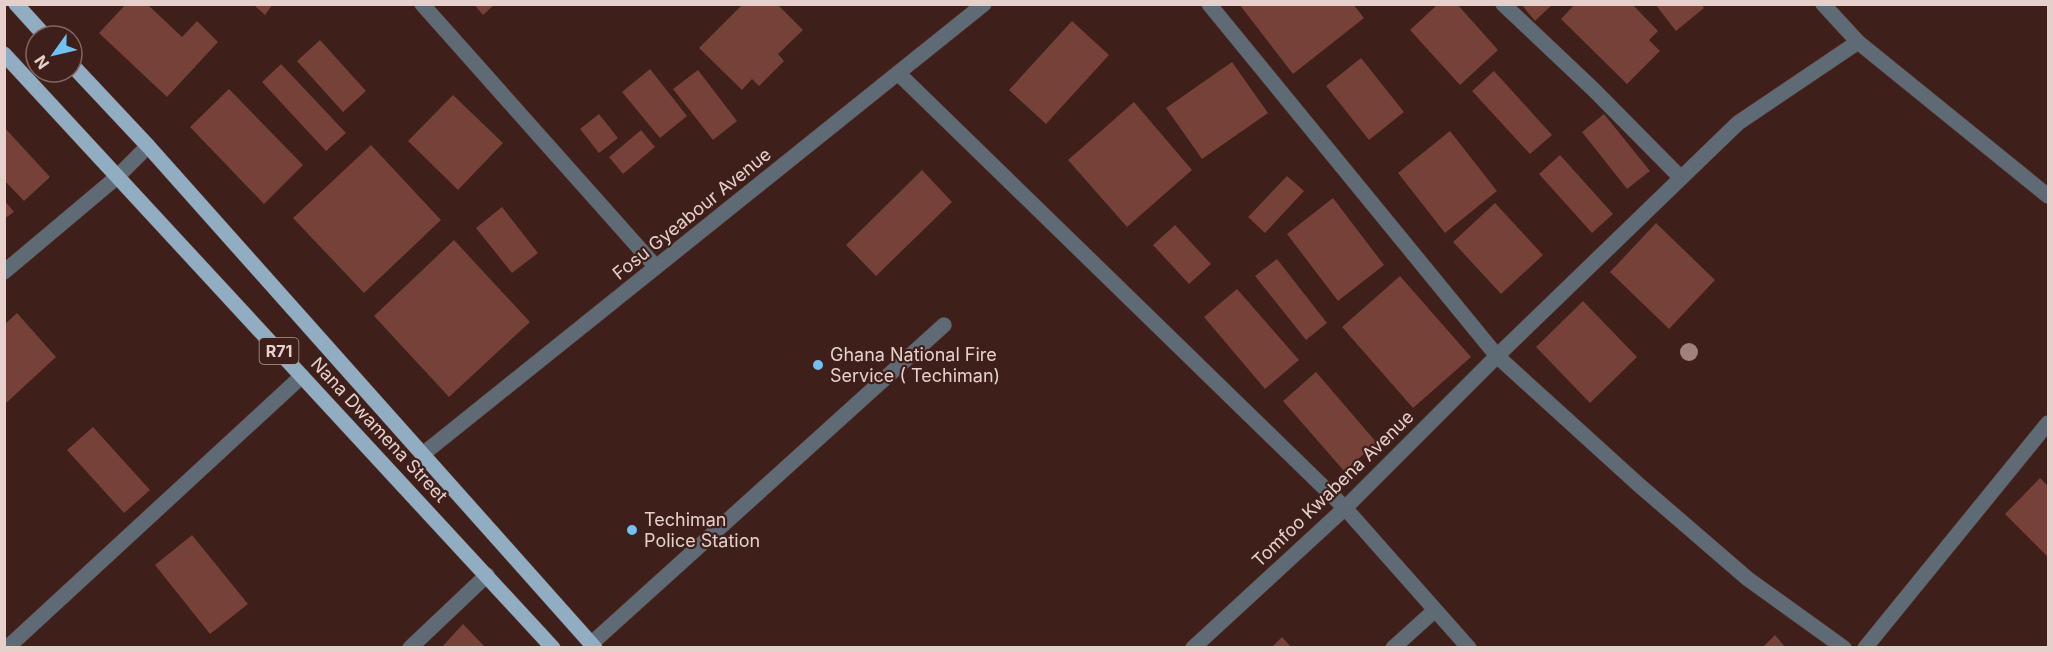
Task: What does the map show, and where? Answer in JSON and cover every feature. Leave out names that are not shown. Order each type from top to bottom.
[{"type":"main road","points":[[16,4],[34,24]]},
{"type":"main road","name":"Nana Dwamena Street","points":[[4,54],[553,648]]},
{"type":"main road","name":"Nana Dwamena Street","points":[[84,78],[148,146],[594,645]]},
{"type":"street","points":[[422,4],[656,267]]},
{"type":"street","name":"Fosu Gyeabour Avenue","points":[[423,454],[984,4]]},
{"type":"street","points":[[1209,4],[1497,356],[1640,485],[1749,579],[1844,648]]},
{"type":"street","points":[[1503,4],[1594,90],[1681,178]]},
{"type":"street","points":[[1822,4],[1858,42],[2049,196]]},
{"type":"street","name":"Tomfoo Kwabena Avenue","points":[[1193,648],[1345,508],[1497,356],[1738,123],[1858,42]]},
{"type":"street","points":[[899,74],[1345,508],[1469,648]]},
{"type":"street","points":[[4,273],[117,177],[148,146]]},
{"type":"street","points":[[594,645],[944,325]]},
{"type":"street","points":[[7,648],[302,376]]},
{"type":"street","points":[[1865,648],[2046,433]]},
{"type":"street","points":[[410,648],[487,575]]},
{"type":"street","points":[[1393,648],[1434,611]]},
{"type":"building","points":[[126,4],[147,4],[182,37],[197,21],[218,42],[167,97],[99,33]]},
{"type":"building","points":[[253,4],[273,4],[265,15]]},
{"type":"building","points":[[474,4],[495,4],[483,15]]},
{"type":"building","points":[[743,4],[777,4],[803,30],[778,54],[784,61],[759,86],[752,79],[742,90],[699,48]]},
{"type":"building","points":[[1239,4],[1353,4],[1364,18],[1293,74]]},
{"type":"building","points":[[1438,4],[1457,4],[1498,50],[1460,85],[1410,30]]},
{"type":"building","points":[[1521,4],[1553,4],[1535,21]]},
{"type":"building","points":[[1575,4],[1632,4],[1658,31],[1649,40],[1660,51],[1627,84],[1561,19]]},
{"type":"building","points":[[1655,4],[1701,4],[1704,8],[1676,31]]},
{"type":"building","points":[[1072,21],[1109,55],[1046,124],[1009,90]]},
{"type":"building","points":[[320,40],[366,91],[343,112],[297,61]]},
{"type":"building","points":[[1361,58],[1404,112],[1369,140],[1326,86]]},
{"type":"building","points":[[1232,62],[1268,113],[1202,159],[1166,108]]},
{"type":"building","points":[[281,64],[346,133],[326,151],[262,82]]},
{"type":"building","points":[[650,69],[687,116],[660,138],[622,92]]},
{"type":"building","points":[[698,70],[737,121],[713,140],[673,89]]},
{"type":"building","points":[[1494,71],[1552,135],[1530,154],[1472,91]]},
{"type":"building","points":[[229,89],[303,165],[264,204],[190,127]]},
{"type":"building","points":[[453,95],[503,143],[458,190],[408,141]]},
{"type":"building","points":[[1134,102],[1192,170],[1127,227],[1068,160]]},
{"type":"building","points":[[599,114],[618,138],[599,153],[580,129]]},
{"type":"building","points":[[1604,114],[1650,171],[1627,189],[1582,132]]},
{"type":"building","points":[[4,127],[50,177],[24,201],[4,180]]},
{"type":"building","points":[[641,130],[655,147],[623,174],[609,157]]},
{"type":"building","points":[[1450,131],[1497,191],[1445,233],[1398,173]]},
{"type":"building","points":[[371,145],[441,220],[364,293],[293,218]]},
{"type":"building","points":[[1560,155],[1613,214],[1592,233],[1539,174]]},
{"type":"building","points":[[922,170],[952,202],[876,276],[846,245]]},
{"type":"building","points":[[1287,176],[1304,191],[1265,233],[1248,217]]},
{"type":"building","points":[[1333,198],[1384,265],[1338,301],[1287,234]]},
{"type":"building","points":[[4,200],[14,212],[4,219]]},
{"type":"building","points":[[1495,203],[1543,255],[1501,294],[1453,242]]},
{"type":"building","points":[[502,207],[538,253],[512,273],[476,228]]},
{"type":"building","points":[[1656,223],[1715,280],[1669,329],[1610,272]]},
{"type":"building","points":[[1175,225],[1211,264],[1189,284],[1153,245]]},
{"type":"building","points":[[454,240],[530,322],[449,397],[374,316]]},
{"type":"building","points":[[1277,259],[1327,323],[1306,340],[1255,276]]},
{"type":"building","points":[[1400,276],[1471,357],[1413,408],[1342,327]]},
{"type":"building","points":[[1237,289],[1299,360],[1265,389],[1204,317]]},
{"type":"building","points":[[1583,301],[1637,357],[1590,403],[1536,347]]},
{"type":"building","points":[[17,313],[56,357],[5,404],[5,324]]},
{"type":"building","points":[[1316,372],[1377,443],[1344,471],[1283,401]]},
{"type":"building","points":[[93,427],[150,490],[124,513],[67,450]]},
{"type":"building","points":[[2040,478],[2048,486],[2048,557],[2005,514]]},
{"type":"building","points":[[192,535],[248,604],[210,634],[155,565]]},
{"type":"building","points":[[463,624],[486,648],[441,648]]},
{"type":"building","points":[[1775,635],[1786,648],[1762,648]]},
{"type":"building","points":[[1282,637],[1292,648],[1271,648]]},
{"type":"place","name":"Ghana National Fire Service ( Techiman)","points":[[818,365]]},
{"type":"place","name":"Techiman Police Station","points":[[632,530]]}]
